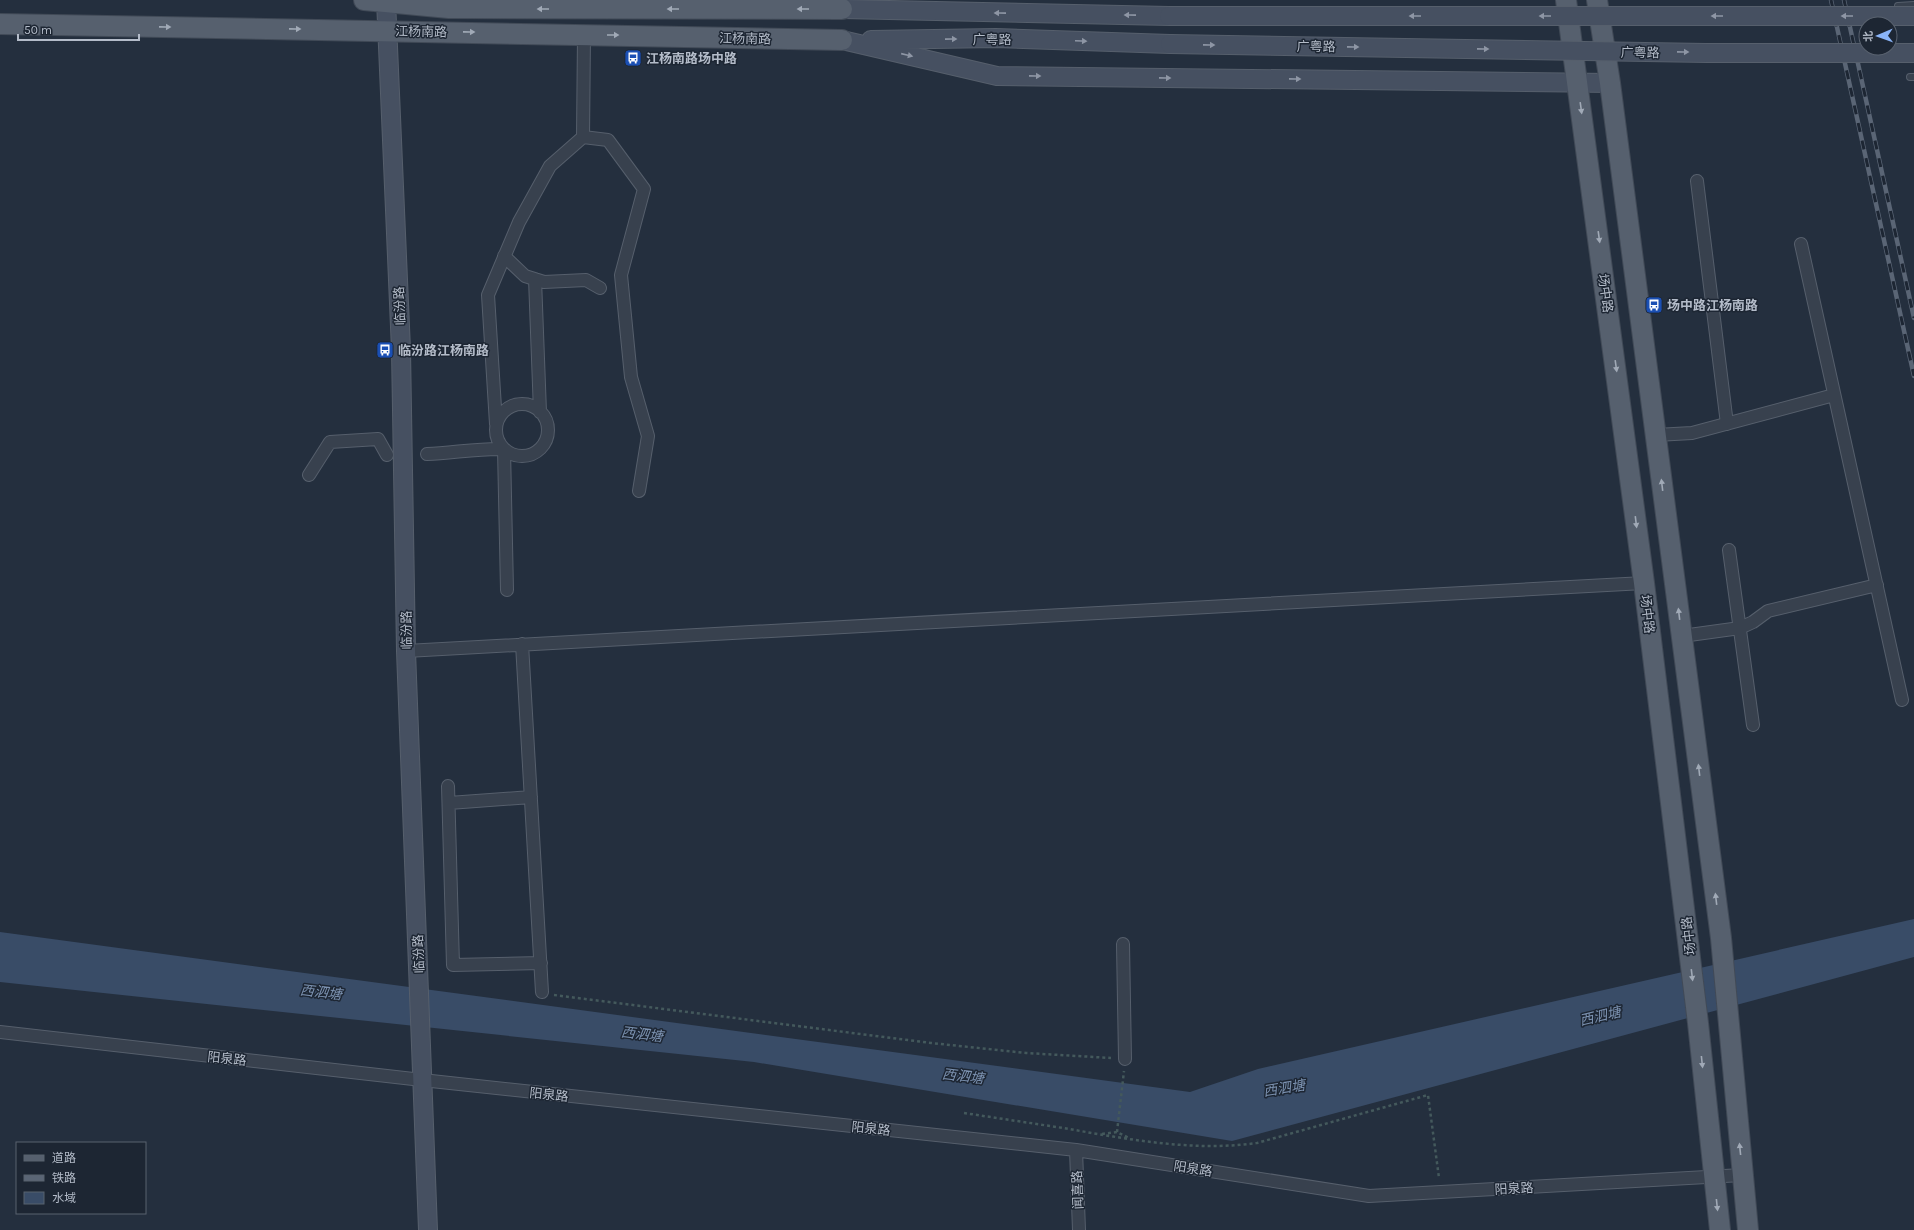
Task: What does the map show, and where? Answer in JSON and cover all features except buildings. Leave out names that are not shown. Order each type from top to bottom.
[{"type":"main road","name":"江杨南路","points":[[364,0],[386,0],[449,8],[842,10]]},
{"type":"main road","name":"临汾路","points":[[386,0],[401,350],[406,651],[428,1229]]},
{"type":"main road","points":[[842,10],[909,0]]},
{"type":"main road","name":"场中路","points":[[1566,0],[1644,582],[1688,937],[1720,1230]]},
{"type":"main road","points":[[1598,0],[1721,938],[1730,1021],[1742,1175],[1748,1230]]},
{"type":"main road","name":"广粤路","points":[[842,10],[1168,16],[1914,16]]},
{"type":"main road","name":"江杨南路","points":[[0,24],[842,40]]},
{"type":"main road","name":"广粤路","points":[[842,40],[996,38],[1170,44],[1706,53],[1914,53]]},
{"type":"main road","points":[[842,40],[997,76],[1610,83]]},
{"type":"street","points":[[496,424],[503,412],[514,405],[522,403],[531,405],[545,417],[548,425],[545,441],[541,448],[535,452],[519,456],[504,449],[497,437],[496,424],[488,295],[519,222],[550,166],[583,137],[584,35]]},
{"type":"street","points":[[583,137],[608,140],[644,189],[621,276],[631,378],[648,436],[639,491]]},
{"type":"street","points":[[1697,181],[1727,424]]},
{"type":"street","points":[[1801,244],[1902,700]]},
{"type":"street","points":[[504,256],[526,276],[544,282],[586,280],[600,288]]},
{"type":"street","points":[[535,279],[540,412]]},
{"type":"street","points":[[1656,435],[1692,433],[1834,395]]},
{"type":"street","points":[[309,476],[330,442],[378,439],[387,455]]},
{"type":"street","points":[[428,454],[453,453],[487,448],[504,449]]},
{"type":"street","points":[[504,449],[507,590]]},
{"type":"street","points":[[1729,550],[1753,726]]},
{"type":"street","points":[[406,651],[1644,582]]},
{"type":"street","points":[[1682,636],[1740,628],[1753,622],[1768,611],[1877,585]]},
{"type":"street","points":[[522,644],[542,992]]},
{"type":"street","points":[[448,786],[453,965],[541,963]]},
{"type":"street","points":[[449,803],[531,797]]},
{"type":"street","points":[[1123,944],[1124,1065]]},
{"type":"street","name":"阳泉路","points":[[0,1032],[422,1073],[1076,1150],[1369,1196],[1742,1175]]},
{"type":"street","name":"闻喜路","points":[[1076,1150],[1079,1230]]},
{"type":"lane","points":[[1898,6],[1914,5]]},
{"type":"path","points":[[542,992],[931,1043],[1124,1065],[1117,1132]]},
{"type":"path","points":[[964,1113],[1132,1139],[1229,1147],[1257,1143],[1428,1095],[1441,1192]]},
{"type":"path","points":[[1099,1134],[1117,1132],[1132,1139]]},
{"type":"water","name":"西泗塘","points":[[1914,919],[1914,957],[1232,1141],[754,1062],[0,982],[0,932],[1190,1092],[1258,1069]]},
{"type":"railway","points":[[1831,0],[1914,376]]},
{"type":"railway","points":[[1844,0],[1914,318]]},
{"type":"place","name":"江杨南路场中路","points":[[633,58]]},
{"type":"place","name":"场中路江杨南路","points":[[1654,305]]},
{"type":"place","name":"临汾路江杨南路","points":[[385,350]]}]
